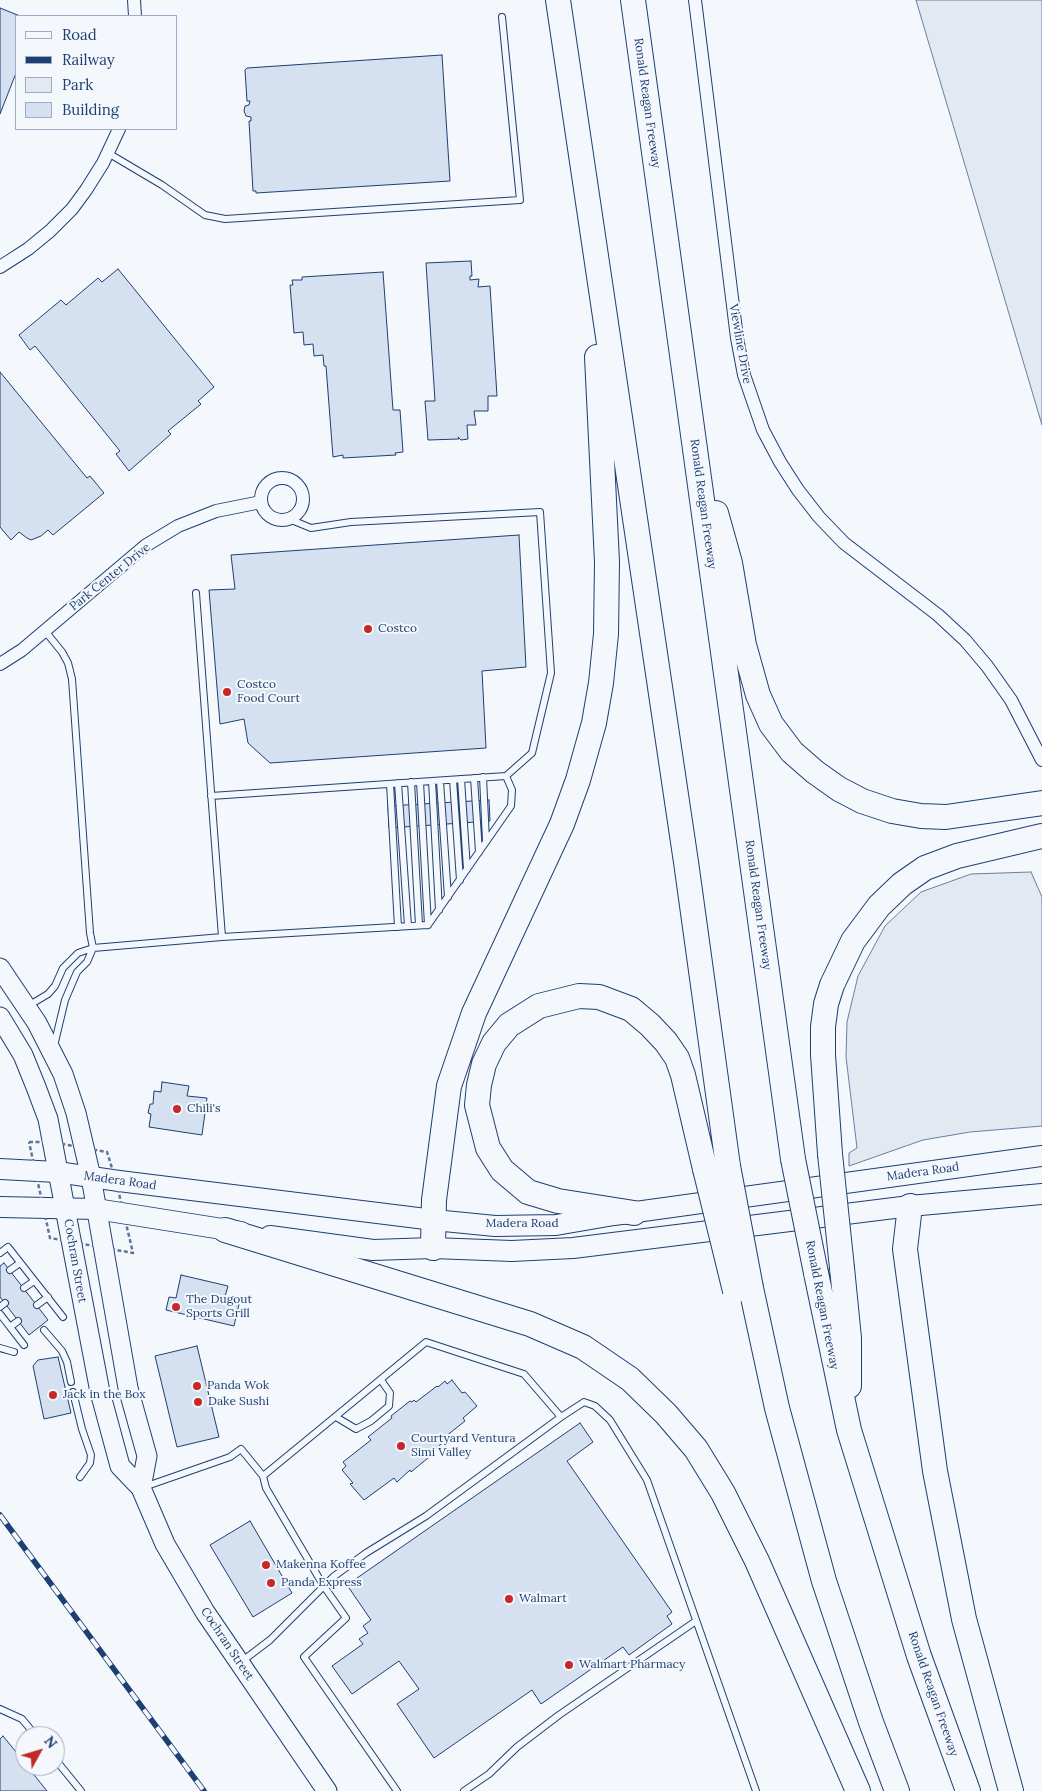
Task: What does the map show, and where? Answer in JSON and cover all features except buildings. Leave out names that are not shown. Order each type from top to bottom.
[{"type":"highway","points":[[558,0],[683,843],[728,1166],[743,1289],[758,1381],[794,1471],[824,1581],[871,1722],[898,1791]]},
{"type":"highway","name":"Ronald Reagan Freeway","points":[[633,0],[793,1159],[849,1430],[919,1656],[968,1791]]},
{"type":"highway","points":[[433,1248],[434,1200],[449,1086],[474,1013],[578,780],[594,723],[601,684],[606,634],[607,562],[592,232]]},
{"type":"highway","points":[[692,426],[730,563],[744,645],[758,695],[771,724],[792,752],[839,789],[862,801],[921,816],[946,816],[1042,803]]},
{"type":"highway","points":[[849,1430],[849,1338],[830,1154],[823,1055],[823,1027],[826,1004],[832,984],[853,941],[880,906],[902,884],[925,868],[957,856],[1042,836]]},
{"type":"highway","points":[[634,1213],[558,1201],[528,1192],[502,1170],[488,1148],[477,1105],[478,1085],[484,1064],[494,1043],[509,1025],[539,1006],[579,996],[599,998],[631,1009],[666,1042],[680,1067],[705,1169],[743,1289]]},
{"type":"highway","points":[[910,1206],[905,1249],[935,1471],[964,1619],[1011,1791]]},
{"type":"highway","points":[[225,1230],[530,1324],[582,1346],[630,1379],[666,1414],[696,1449],[723,1493],[757,1562],[858,1791]]},
{"type":"main road","points":[[0,968],[27,1007],[54,1054],[71,1097],[91,1177],[128,1388],[147,1456],[140,1488]]},
{"type":"main road","name":"Cochran Street","points":[[0,1017],[22,1055],[48,1119],[100,1392],[120,1466],[140,1488],[165,1544],[205,1612],[327,1791]]},
{"type":"main road","name":"Madera Road","points":[[0,1169],[57,1172],[434,1220],[495,1226],[556,1226],[634,1213],[1042,1156]]},
{"type":"main road","name":"Madera Road","points":[[0,1207],[96,1209],[225,1230],[373,1250],[433,1248],[512,1251],[573,1248],[910,1206],[1042,1194]]},
{"type":"street","points":[[134,0],[135,15]]},
{"type":"street","name":"Viewline Drive","points":[[695,0],[737,338],[744,375],[763,430],[798,490],[819,517],[844,543],[938,615],[976,653],[1011,700],[1042,760]]},
{"type":"street","points":[[0,267],[28,249],[72,209],[86,190],[108,153],[119,130]]},
{"type":"street","points":[[286,477],[301,489],[303,504],[296,516],[289,519],[274,519],[264,509],[261,502],[263,489],[272,480],[286,477]]},
{"type":"street","name":"Park Center Drive","points":[[0,664],[22,650],[145,546],[178,526],[216,512],[261,502]]},
{"type":"lane","points":[[108,153],[205,215],[225,219],[520,200],[502,17]]},
{"type":"lane","points":[[211,796],[506,776],[532,753],[551,673],[540,512],[351,522],[311,528],[289,519]]},
{"type":"lane","points":[[196,593],[222,937]]},
{"type":"lane","points":[[45,631],[62,652],[68,663],[72,679],[90,933],[93,948],[87,962],[77,972],[65,1000],[55,1036],[54,1054]]},
{"type":"lane","points":[[428,925],[510,806],[512,790],[506,776]]},
{"type":"lane","points":[[482,777],[486,841]]},
{"type":"lane","points":[[474,778],[479,852]]},
{"type":"lane","points":[[461,779],[467,869]]},
{"type":"lane","points":[[440,780],[448,897]]},
{"type":"lane","points":[[452,780],[460,880]]},
{"type":"lane","points":[[432,781],[439,910]]},
{"type":"lane","points":[[411,782],[419,925]]},
{"type":"lane","points":[[420,782],[428,925]]},
{"type":"lane","points":[[398,783],[408,926]]},
{"type":"lane","points":[[390,784],[398,927]]},
{"type":"lane","points":[[27,1007],[52,990],[63,968],[78,953],[93,948],[222,937],[428,925]]},
{"type":"lane","points":[[0,1253],[8,1247],[63,1317]]},
{"type":"lane","points":[[10,1270],[20,1263]]},
{"type":"lane","points":[[24,1288],[34,1281]]},
{"type":"lane","points":[[37,1305],[48,1297]]},
{"type":"lane","points":[[0,1314],[24,1345]]},
{"type":"lane","points":[[10,1327],[18,1321]]},
{"type":"lane","points":[[44,1330],[62,1351],[67,1362],[71,1382]]},
{"type":"lane","points":[[263,1476],[426,1342],[524,1374],[561,1417]]},
{"type":"lane","points":[[0,1348],[14,1352]]},
{"type":"lane","points":[[336,1417],[356,1428],[371,1421],[389,1406],[390,1393],[381,1380]]},
{"type":"lane","points":[[74,1392],[82,1428],[91,1456],[90,1463],[80,1477]]},
{"type":"lane","points":[[240,1662],[270,1640],[323,1585],[366,1553],[426,1516],[584,1402],[595,1406],[610,1420],[646,1480],[756,1791]]},
{"type":"lane","points":[[140,1488],[230,1457],[242,1449],[263,1476],[266,1488],[323,1585],[346,1618],[304,1657],[397,1791]]},
{"type":"lane","points":[[464,1791],[488,1774],[516,1747],[559,1715],[696,1621]]},
{"type":"lane","points":[[0,1709],[22,1718],[28,1726]]},
{"type":"lane","points":[[65,1771],[81,1791]]},
{"type":"green space","points":[[916,0],[1042,0],[1042,425]]},
{"type":"green space","points":[[1031,872],[1042,897],[1042,1126],[970,1132],[923,1140],[849,1166],[849,1153],[857,1148],[846,1057],[847,1022],[858,976],[885,926],[921,892],[971,874]]},
{"type":"railway","points":[[0,1515],[204,1791]]},
{"type":"place","name":"Costco","points":[[368,629]]},
{"type":"place","name":"Costco Food Court","points":[[227,692]]},
{"type":"place","name":"Chili's","points":[[177,1109]]},
{"type":"place","name":"The Dugout Sports Grill","points":[[176,1307]]},
{"type":"place","name":"Panda Wok","points":[[197,1386]]},
{"type":"place","name":"Jack in the Box","points":[[53,1395]]},
{"type":"place","name":"Dake Sushi","points":[[198,1402]]},
{"type":"place","name":"Courtyard Ventura Simi Valley","points":[[401,1446]]},
{"type":"place","name":"Makenna Koffee","points":[[266,1565]]},
{"type":"place","name":"Panda Express","points":[[271,1583]]},
{"type":"place","name":"Walmart","points":[[509,1599]]},
{"type":"place","name":"Walmart Pharmacy","points":[[569,1665]]}]
